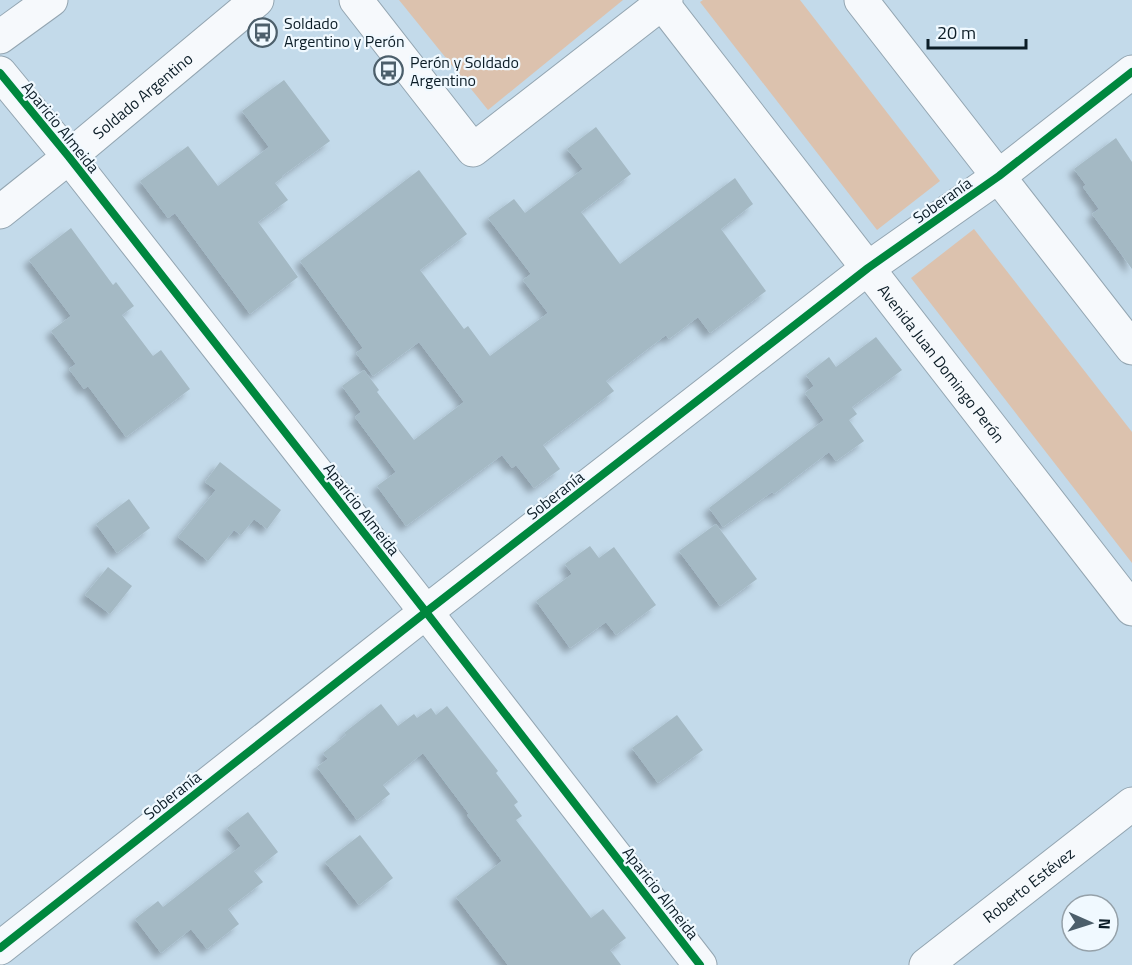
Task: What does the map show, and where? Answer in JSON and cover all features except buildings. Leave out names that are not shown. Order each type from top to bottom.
[{"type":"street","points":[[0,37],[51,0]]},
{"type":"street","name":"Soldado Argentino","points":[[0,212],[69,158],[257,0]]},
{"type":"street","points":[[356,0],[473,150],[664,2]]},
{"type":"street","points":[[861,0],[1132,348]]},
{"type":"street","name":"Avenida Juan Domingo Perón","points":[[664,2],[1132,609]]},
{"type":"street","name":"Soberanía","points":[[0,948],[868,268],[999,177],[1132,72]]},
{"type":"street","name":"Aparicio Almeida","points":[[0,73],[426,612],[700,965]]},
{"type":"street","name":"Roberto Estévez","points":[[926,965],[1132,804]]},
{"type":"shaded area","points":[[399,0],[623,0],[488,110]]},
{"type":"shaded area","points":[[703,0],[800,0],[940,181],[877,230],[700,2]]},
{"type":"shaded area","points":[[974,229],[1132,432],[1132,563],[911,278]]},
{"type":"cycle path","points":[[0,948],[868,268],[999,176],[1132,72]]},
{"type":"cycle path","points":[[0,73],[69,157],[700,965]]},
{"type":"place","name":"Soldado Argentino y Perón","points":[[263,32]]},
{"type":"place","name":"Perón y Soldado Argentino","points":[[389,71]]}]
